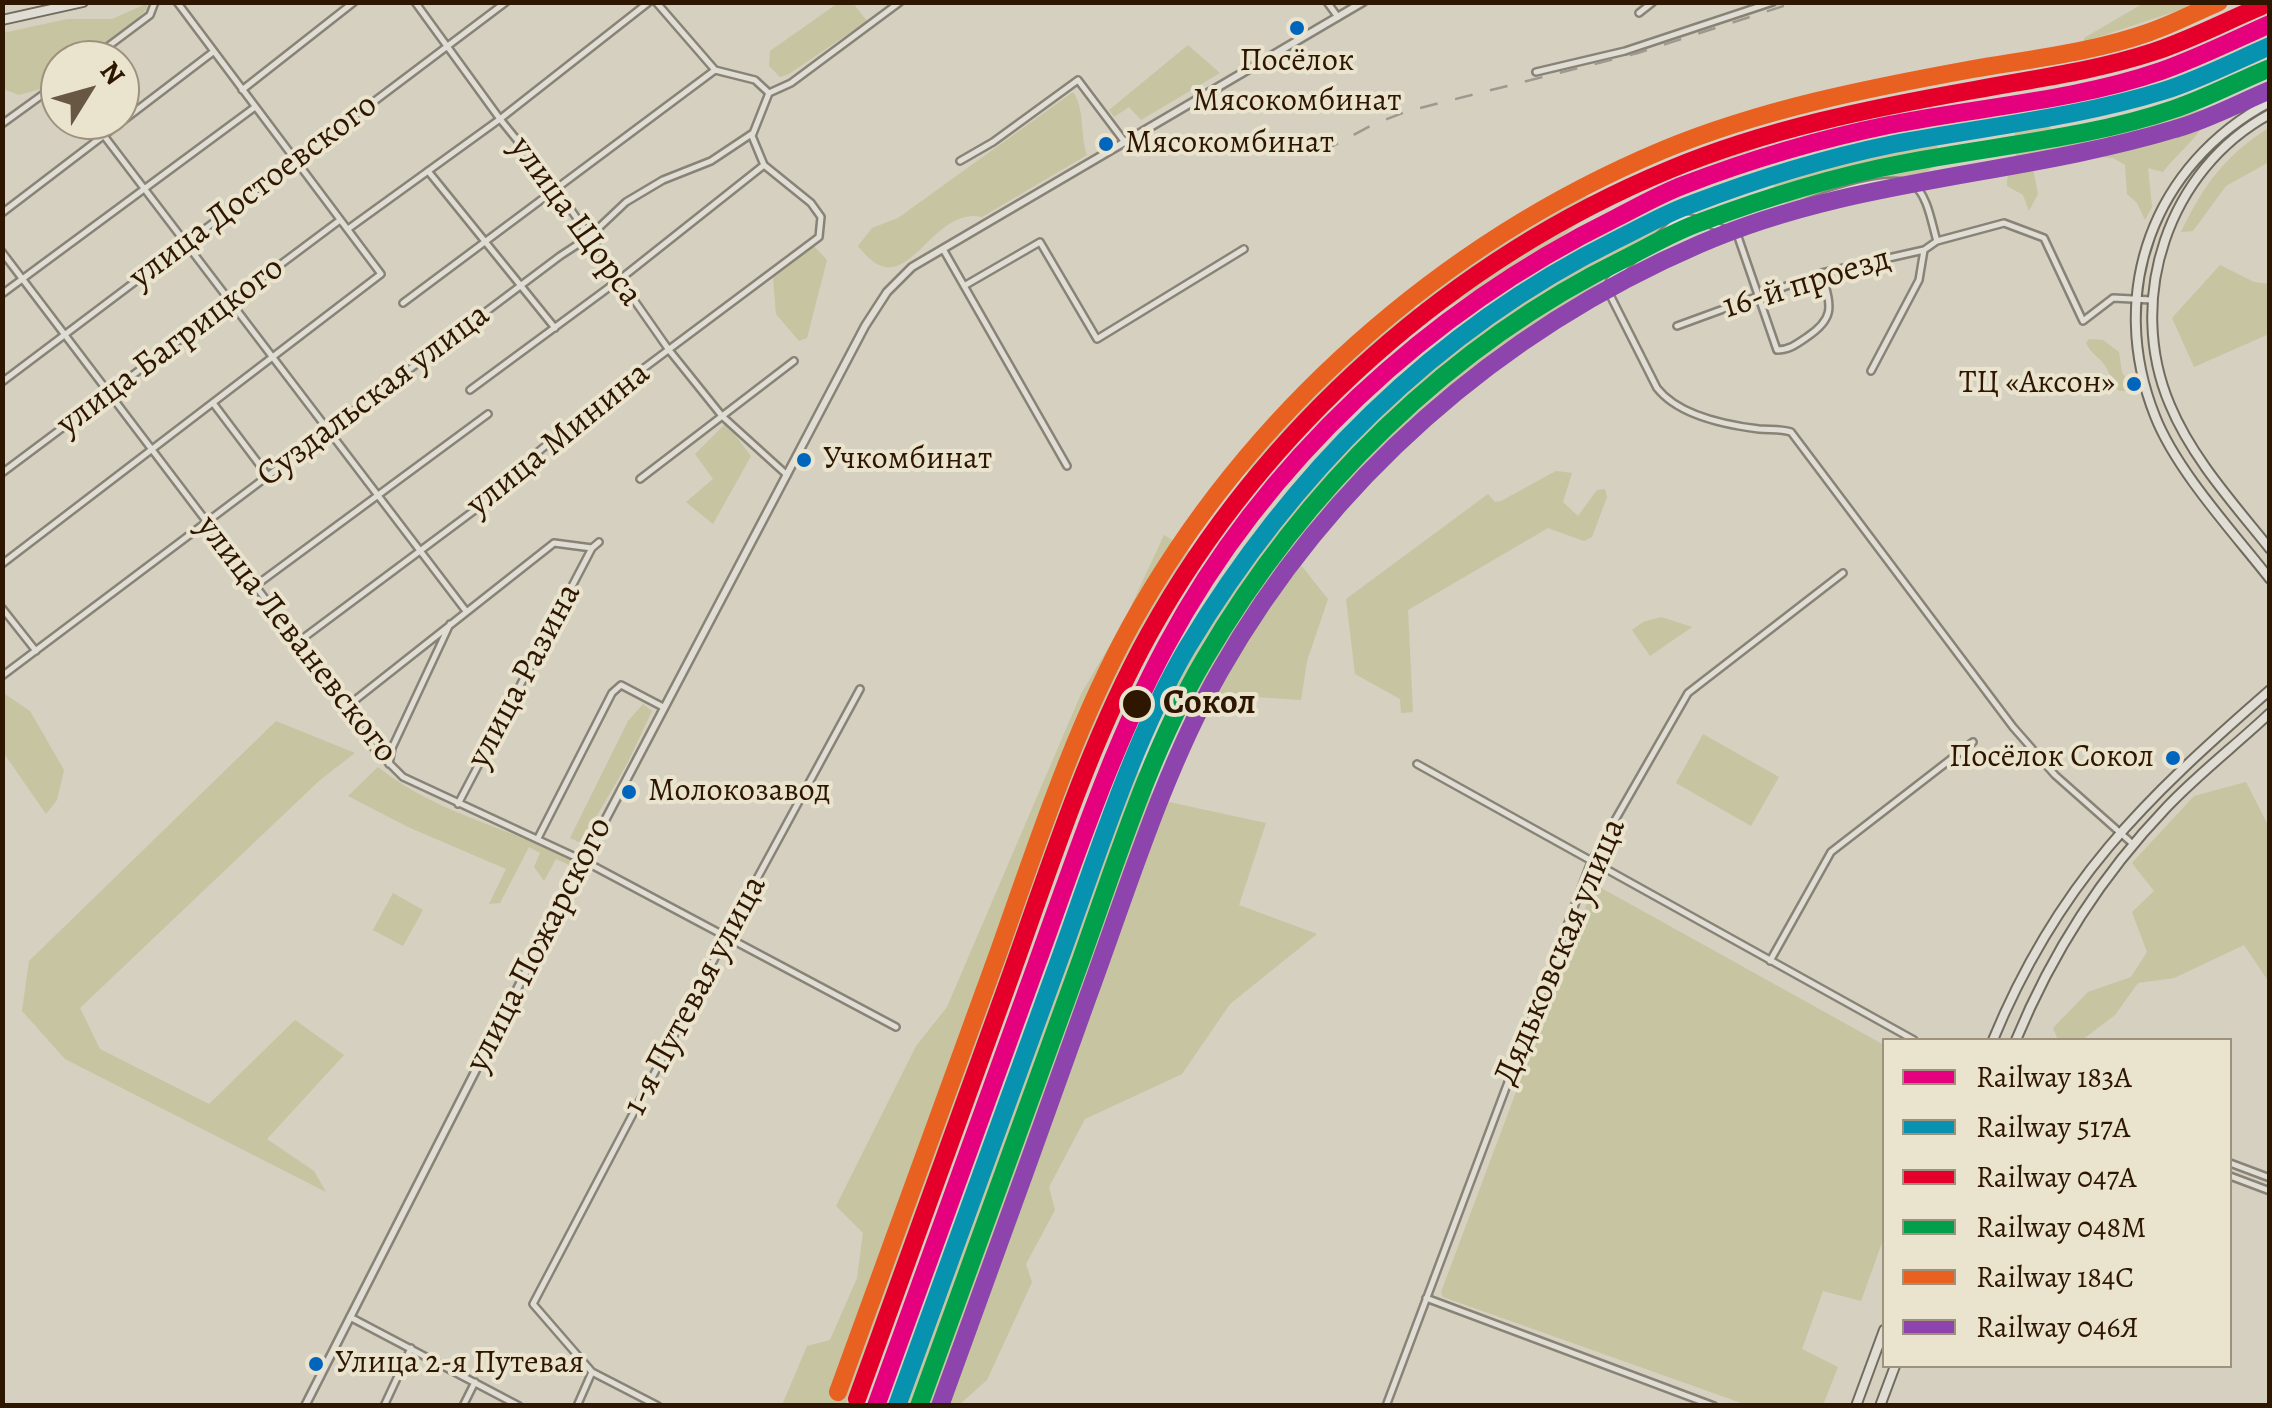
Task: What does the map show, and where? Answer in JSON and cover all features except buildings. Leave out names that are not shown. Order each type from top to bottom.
[{"type":"main road","points":[[2,20],[82,2]]},
{"type":"main road","points":[[2270,102],[2216,138],[2189,165],[2172,190],[2145,252],[2135,300],[2138,354],[2156,418],[2190,474],[2270,579]]},
{"type":"main road","points":[[2270,114],[2234,137],[2205,166],[2184,195],[2167,231],[2152,300],[2156,364],[2170,404],[2207,468],[2270,549]]},
{"type":"main road","points":[[1994,1038],[2015,987],[2050,926],[2118,832],[2174,773],[2270,690]]},
{"type":"main road","points":[[2017,1038],[2040,981],[2111,870],[2168,806],[2270,713]]},
{"type":"main road","points":[[1856,1406],[1882,1335]]},
{"type":"main road","points":[[1880,1406],[1894,1368]]},
{"type":"street","points":[[117,40],[150,15],[155,2]]},
{"type":"street","points":[[2,564],[381,274],[177,2]]},
{"type":"street","points":[[242,90],[354,2]]},
{"type":"street","name":"улица Щорса","points":[[415,2],[500,120],[555,187],[669,350],[722,416],[787,475]]},
{"type":"street","name":"улица Достоевского","points":[[2,382],[506,2]]},
{"type":"street","points":[[347,230],[500,120],[653,2],[715,70],[754,80],[769,93]]},
{"type":"street","points":[[470,390],[764,166],[754,133],[769,93],[791,82],[900,2]]},
{"type":"street","points":[[1327,2],[1338,17]]},
{"type":"street","name":"улица Пожарского","points":[[305,1406],[664,707],[864,326],[887,292],[912,267],[1363,2]]},
{"type":"street","points":[[1639,13],[1652,2]]},
{"type":"street","points":[[1536,72],[1626,51],[1774,2]]},
{"type":"street","points":[[140,108],[213,52]]},
{"type":"street","points":[[403,303],[715,70]]},
{"type":"street","points":[[960,162],[1078,80],[1124,142]]},
{"type":"street","points":[[2,124],[40,96]]},
{"type":"street","points":[[2,294],[255,107]]},
{"type":"street","name":"Суздальская улица","points":[[2,676],[589,237],[626,202],[663,180],[711,162],[754,133]]},
{"type":"street","points":[[2,213],[97,140]]},
{"type":"street","points":[[108,140],[466,610]]},
{"type":"street","name":"улица Минина","points":[[298,642],[520,477],[532,457],[592,407],[818,237],[820,217],[811,203],[764,166]]},
{"type":"street","points":[[428,171],[555,328]]},
{"type":"street","points":[[1936,242],[1918,189],[1899,182],[1837,192],[1736,231],[1722,230],[1689,216],[1678,218],[1607,285],[1664,397],[1686,410],[1719,420],[1791,432],[2014,727],[2055,775],[2134,845]]},
{"type":"street","name":"улица Багрицкого","points":[[2,473],[340,220]]},
{"type":"street","name":"16-й проезд","points":[[1677,326],[1757,294],[1924,250],[1936,242],[1994,224],[2012,224],[2047,241],[2084,321],[2113,298],[2135,300]]},
{"type":"street","points":[[1736,231],[1775,347],[1782,351],[1823,326],[1830,307],[1822,274]]},
{"type":"street","points":[[964,286],[1040,242],[1097,339],[1244,249]]},
{"type":"street","points":[[942,249],[1067,466]]},
{"type":"street","points":[[1870,371],[1919,280],[1924,250]]},
{"type":"street","name":"улица Леваневского","points":[[2,252],[345,708],[403,777],[584,861],[896,1027]]},
{"type":"street","points":[[2135,300],[2152,300]]},
{"type":"street","points":[[640,478],[794,361]]},
{"type":"street","points":[[212,403],[268,476]]},
{"type":"street","points":[[255,586],[488,414]]},
{"type":"street","points":[[345,708],[554,543],[592,548],[599,542]]},
{"type":"street","name":"улица Разина","points":[[458,804],[592,548]]},
{"type":"street","name":"Дядьковская улица","points":[[1386,1406],[1591,862],[1688,693],[1843,573]]},
{"type":"street","points":[[2,608],[36,651]]},
{"type":"street","points":[[389,764],[392,748],[451,621]]},
{"type":"street","points":[[538,838],[612,693],[622,685],[664,707]]},
{"type":"street","name":"1-я Путевая улица","points":[[592,1372],[533,1304],[860,690]]},
{"type":"street","points":[[1770,961],[1831,852],[1973,742]]},
{"type":"street","points":[[1416,764],[1910,1038]]},
{"type":"street","points":[[2232,1165],[2270,1178]]},
{"type":"street","points":[[2232,1177],[2270,1191]]},
{"type":"street","points":[[1426,1298],[1714,1406]]},
{"type":"street","points":[[350,1316],[475,1382],[502,1402],[519,1406]]},
{"type":"street","points":[[384,1406],[411,1348]]},
{"type":"street","points":[[577,1406],[592,1372],[658,1406]]},
{"type":"street","points":[[463,1406],[475,1382]]},
{"type":"shaded area","points":[[838,3],[853,3],[867,21],[780,77],[769,66],[770,51]]},
{"type":"shaded area","points":[[2144,3],[2200,3],[2084,42],[2084,38]]},
{"type":"shaded area","points":[[146,4],[148,8],[114,40],[40,40],[40,89],[19,95],[3,89],[3,33],[67,19],[112,19]]},
{"type":"shaded area","points":[[1188,45],[1220,73],[1141,120],[1129,107],[1114,117],[1109,110]]},
{"type":"shaded area","points":[[1073,92],[1087,155],[982,217],[963,217],[947,226],[905,262],[890,267],[875,263],[858,246],[872,228],[898,218]]},
{"type":"shaded area","points":[[2201,110],[2206,119],[2203,125],[2163,172],[2148,168],[2152,207],[2145,220],[2137,203],[2127,194],[2125,165],[2113,158],[2080,155],[2033,169],[2038,194],[2029,211],[2023,195],[2007,186],[2017,150],[2015,128],[2025,123],[2037,120],[2063,138]]},
{"type":"shaded area","points":[[2269,128],[2269,162],[2226,186],[2193,231],[2181,232],[2217,173],[2240,149]]},
{"type":"shaded area","points":[[1756,136],[1761,142],[1756,149],[1697,169],[1685,168],[1706,152]]},
{"type":"shaded area","points":[[1930,141],[1937,146],[1941,161],[1915,180],[1869,179],[1786,204],[1777,197],[1771,174]]},
{"type":"shaded area","points":[[1585,195],[1592,201],[1594,211],[1556,241],[1431,318],[1418,303],[1419,295]]},
{"type":"shaded area","points":[[1677,209],[1654,245],[1441,393],[1322,513],[1292,554],[1328,599],[1307,661],[1301,700],[1240,696],[1153,705],[1243,549],[1344,431],[1447,341],[1502,301],[1618,234]]},
{"type":"shaded area","points":[[814,246],[827,260],[807,338],[799,341],[776,314],[773,277]]},
{"type":"shaded area","points":[[2220,265],[2254,282],[2269,284],[2269,334],[2194,367],[2172,318]]},
{"type":"shaded area","points":[[1411,305],[1420,313],[1412,334],[1338,393],[1269,465],[1252,475],[1240,469],[1291,408],[1378,326]]},
{"type":"shaded area","points":[[2089,339],[2103,340],[2119,352],[2122,372],[2130,385],[2128,391],[2116,388],[2105,365],[2088,347]]},
{"type":"shaded area","points":[[726,423],[751,456],[713,524],[686,502],[713,479],[695,454]]},
{"type":"shaded area","points":[[1556,471],[1572,473],[1563,502],[1578,516],[1597,490],[1605,489],[1607,497],[1592,537],[1584,541],[1548,528],[1408,610],[1413,712],[1401,713],[1400,699],[1355,674],[1346,599],[1488,494],[1495,502],[1501,501]]},
{"type":"shaded area","points":[[1164,535],[1193,553],[1153,645],[1103,731],[1018,945],[984,1055],[936,1155],[901,1256],[902,1280],[873,1337],[873,1353],[845,1405],[782,1405],[807,1346],[830,1340],[857,1278],[863,1233],[836,1206],[916,1046],[947,1007],[1081,694],[1125,619]]},
{"type":"shaded area","points":[[1661,617],[1692,627],[1650,656],[1632,630]]},
{"type":"shaded area","points":[[2,692],[30,711],[64,770],[57,800],[46,814],[3,752]]},
{"type":"shaded area","points":[[643,704],[652,711],[628,762],[581,843],[570,838],[628,721]]},
{"type":"shaded area","points":[[276,721],[355,753],[320,780],[80,1008],[100,1049],[209,1104],[295,1020],[344,1055],[267,1139],[314,1171],[326,1192],[65,1059],[22,1011],[29,961]]},
{"type":"shaded area","points":[[1703,734],[1779,777],[1751,826],[1676,783]]},
{"type":"shaded area","points":[[1125,765],[1142,774],[1155,799],[1266,823],[1239,905],[1317,934],[1230,1004],[1182,1074],[1085,1119],[1049,1187],[1055,1210],[1026,1264],[1032,1282],[987,1380],[959,1405],[891,1405]]},
{"type":"shaded area","points":[[378,767],[447,808],[571,859],[574,867],[556,859],[544,881],[534,867],[540,853],[529,847],[500,903],[489,904],[506,869],[348,796]]},
{"type":"shaded area","points":[[2246,782],[2269,827],[2269,982],[2244,945],[2174,978],[2138,983],[2115,1015],[2085,1038],[2057,1038],[2053,1028],[2088,992],[2131,977],[2147,952],[2132,912],[2154,891],[2132,863],[2194,796]]},
{"type":"shaded area","points":[[1594,884],[1882,1044],[1882,1243],[1861,1301],[1823,1291],[1802,1349],[1838,1367],[1823,1405],[1747,1405],[1443,1297],[1441,1292]]},
{"type":"shaded area","points":[[393,893],[423,910],[403,946],[373,930]]},
{"type":"railway","points":[[1322,152],[1408,111],[1638,53],[1796,2]]},
{"type":"rail line","name":"184С","points":[[838,1392],[1043,826],[1092,704],[1131,625],[1178,548],[1232,475],[1292,407],[1358,343],[1428,286],[1503,234],[1581,188],[1663,150],[1816,101],[2107,45],[2159,29],[2219,2]]},
{"type":"rail line","name":"047А","points":[[857,1399],[1106,720],[1149,634],[1196,558],[1248,487],[1307,420],[1371,358],[1440,301],[1591,206],[1671,169],[1744,142],[1820,121],[2131,59],[2262,6]]},
{"type":"rail line","name":"183А","points":[[876,1406],[1081,842],[1147,684],[1206,578],[1252,514],[1358,397],[1481,298],[1547,255],[1675,189],[1759,159],[1863,131],[2060,97],[2128,81],[2189,60],[2270,24]]},
{"type":"rail line","name":"517А","points":[[897,1406],[1104,835],[1168,682],[1228,584],[1272,524],[1372,413],[1487,317],[1550,276],[1682,208],[1767,178],[1868,150],[2063,115],[2163,91],[2270,46]]},
{"type":"rail line","name":"048М","points":[[919,1406],[1122,844],[1185,695],[1244,597],[1287,537],[1386,428],[1499,333],[1561,293],[1691,226],[1849,175],[2141,119],[2186,105],[2270,68]]},
{"type":"rail line","name":"046Я","points":[[940,1406],[1131,876],[1181,750],[1220,671],[1264,601],[1313,536],[1367,475],[1425,418],[1488,367],[1626,279],[1700,244],[1816,205],[2116,145],[2175,129],[2270,90]]},
{"type":"place","name":"Посёлок Мясокомбинат","points":[[1297,28]]},
{"type":"place","name":"Мясокомбинат","points":[[1106,144]]},
{"type":"place","name":"ТЦ «Аксон»","points":[[2134,384]]},
{"type":"place","name":"Учкомбинат","points":[[804,460]]},
{"type":"place","name":"Сокол","points":[[1137,704]]},
{"type":"place","name":"Посёлок Сокол","points":[[2173,758]]},
{"type":"place","name":"Молокозавод","points":[[629,792]]},
{"type":"place","name":"Улица 2-я Путевая","points":[[316,1364]]}]
